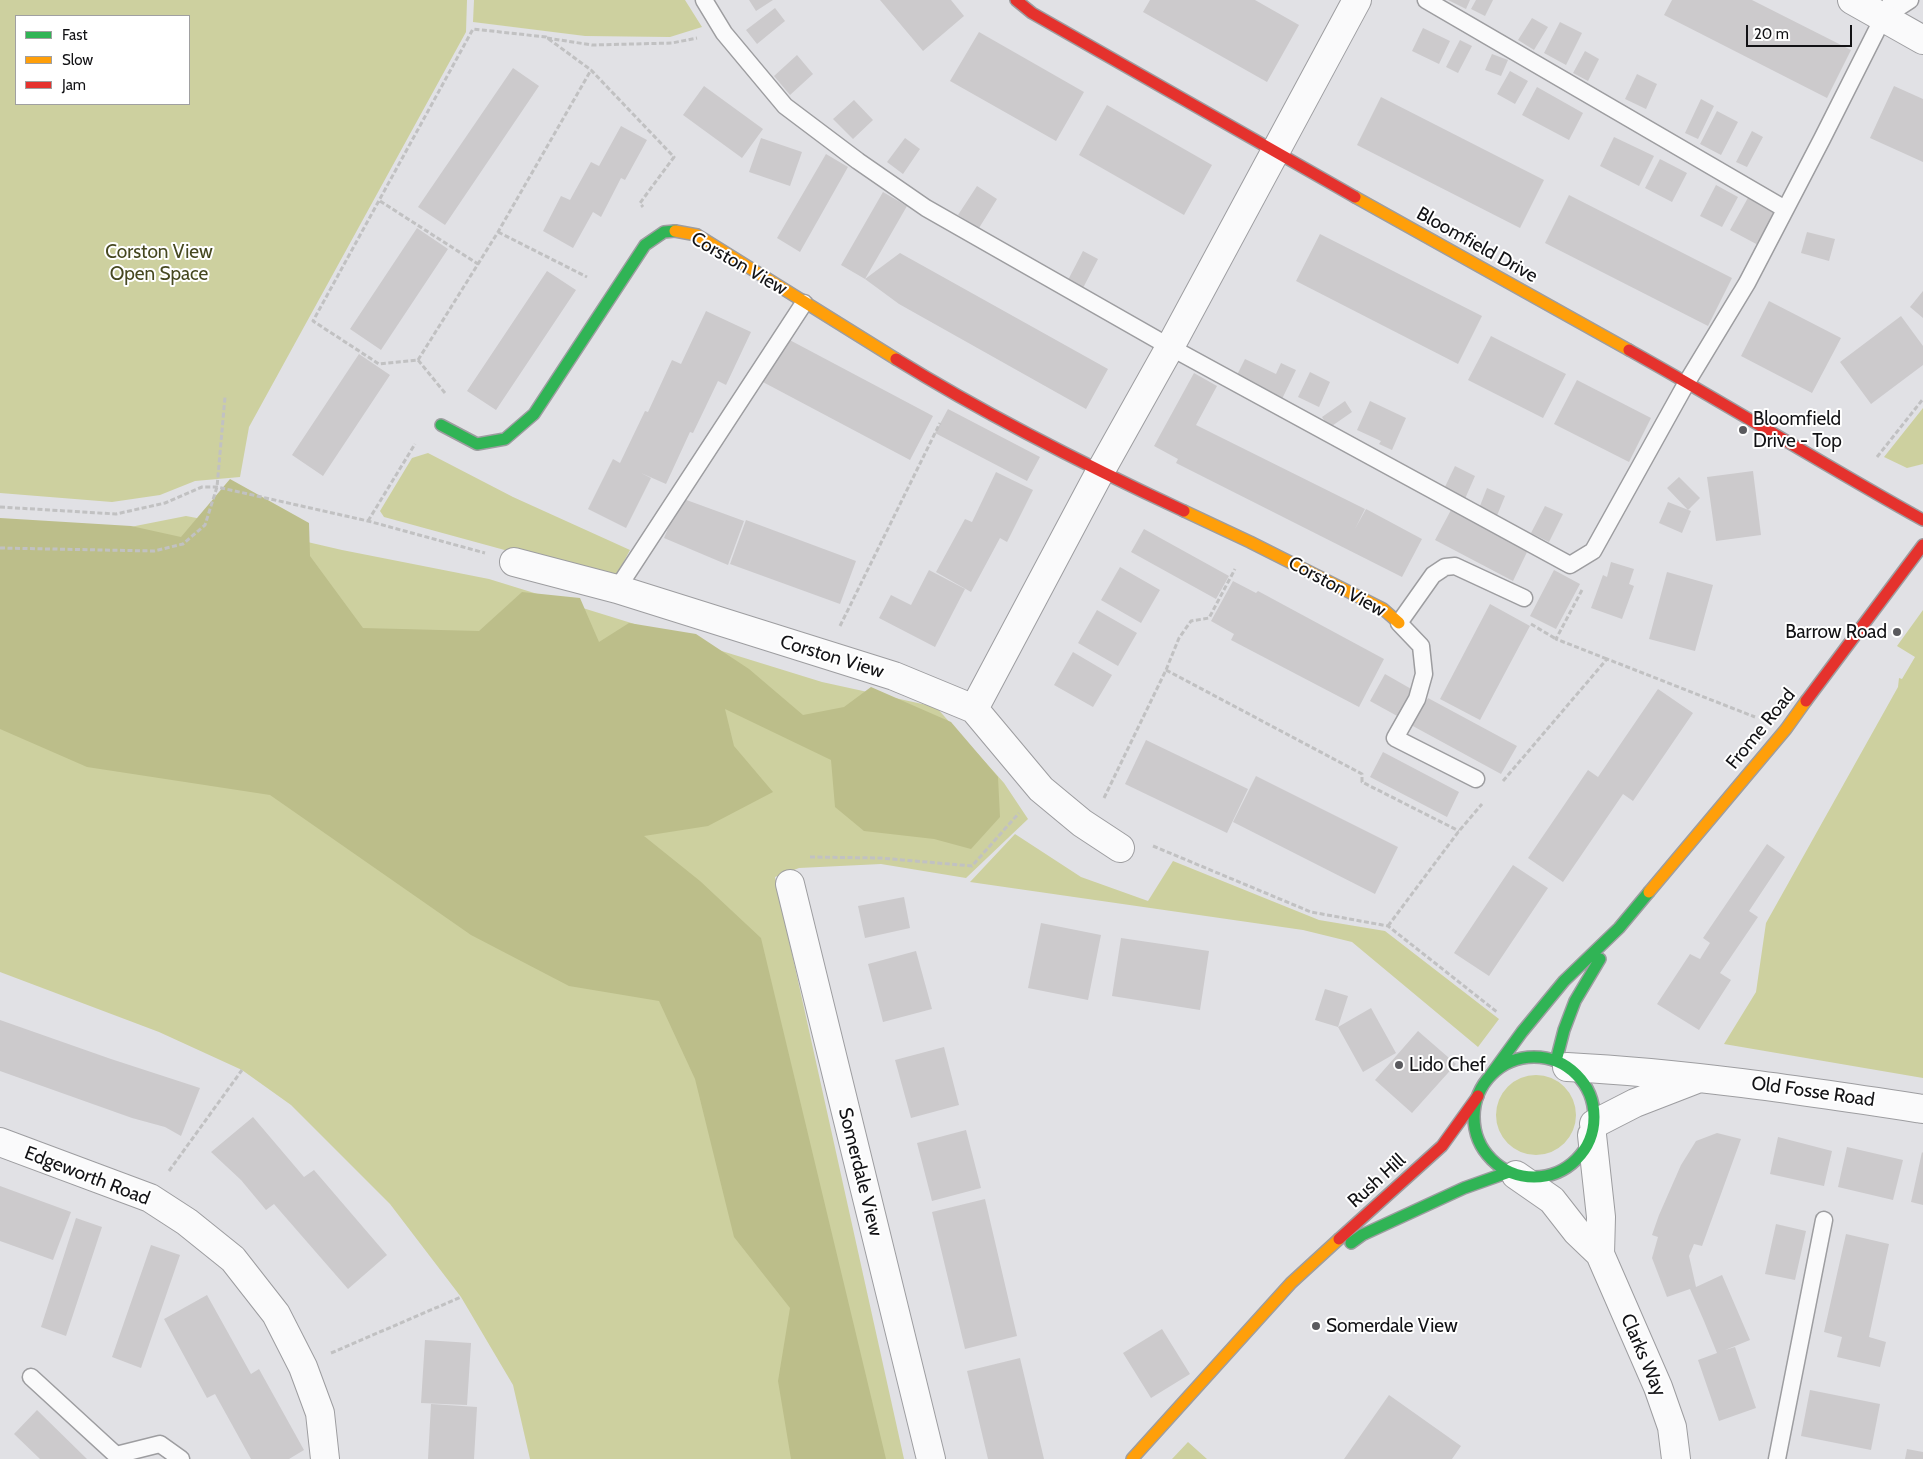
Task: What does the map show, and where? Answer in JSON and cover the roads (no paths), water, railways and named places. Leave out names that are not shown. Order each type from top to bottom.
[{"type":"street","name":"Bloomfield Drive","points":[[1016,0],[1032,13],[1274,152],[1686,382],[1856,483],[1923,520]]},
{"type":"street","points":[[974,709],[1100,472],[1170,348],[1357,0]]},
{"type":"street","points":[[1852,0],[1887,9],[1923,40]]},
{"type":"street","name":"Corston View","points":[[441,425],[477,444],[505,439],[534,414],[645,245],[660,233],[676,231],[697,235],[954,395],[1100,472],[1250,542],[1383,609],[1399,623]]},
{"type":"street","name":"Frome Road","points":[[1490,1076],[1522,1032],[1564,981],[1619,928],[1786,729],[1923,546]]},
{"type":"street","name":"Corston View","points":[[514,562],[617,589],[894,676],[974,709],[1041,789],[1089,827],[1120,848]]},
{"type":"street","name":"Somerdale View","points":[[790,884],[930,1459]]},
{"type":"street","name":"Frome Road","points":[[1561,1064],[1564,1030],[1575,1001],[1619,928]]},
{"type":"street","points":[[1538,1057],[1561,1064],[1579,1078],[1588,1092],[1594,1108],[1593,1130],[1583,1152],[1570,1166],[1553,1175],[1534,1178],[1512,1173],[1494,1162],[1482,1148],[1476,1132],[1474,1114],[1478,1096],[1490,1076],[1504,1065],[1521,1059],[1538,1057]]},
{"type":"street","name":"Old Fosse Road","points":[[1561,1064],[1703,1077],[1923,1108]]},
{"type":"street","name":"Old Fosse Road","points":[[1593,1130],[1635,1103],[1703,1077]]},
{"type":"street","name":"Rush Hill","points":[[1132,1459],[1291,1283],[1442,1146],[1478,1096]]},
{"type":"street","name":"Clarks Way","points":[[1593,1130],[1601,1217],[1600,1254]]},
{"type":"street","name":"Edgeworth Road","points":[[0,1142],[150,1198],[187,1222],[233,1259],[276,1314],[303,1367],[320,1413],[325,1459]]},
{"type":"street","name":"Clarks Way","points":[[1512,1173],[1552,1200],[1577,1232],[1600,1254],[1658,1387],[1672,1427],[1676,1459]]},
{"type":"street","name":"Rush Hill","points":[[1291,1283],[1362,1235],[1464,1188],[1512,1173]]},
{"type":"lane","points":[[704,0],[724,33],[785,106],[858,161],[926,208],[1170,348],[1570,565],[1593,551],[1686,382],[1747,283],[1887,9],[1910,0]]},
{"type":"lane","points":[[1426,0],[1785,209]]},
{"type":"lane","points":[[617,589],[804,303]]},
{"type":"lane","points":[[1399,623],[1433,575],[1445,567],[1455,566],[1524,598]]},
{"type":"lane","name":"Corston View","points":[[1399,623],[1421,646],[1424,674],[1417,699],[1395,738],[1476,779]]},
{"type":"lane","points":[[1777,1459],[1824,1220]]},
{"type":"lane","points":[[32,1377],[116,1455],[160,1444],[181,1459]]},
{"type":"place","name":"Bloomfield Drive - Top","points":[[1743,430]]},
{"type":"place","name":"Barrow Road","points":[[1897,632]]},
{"type":"place","name":"Lido Chef","points":[[1399,1065]]},
{"type":"place","name":"Somerdale View","points":[[1316,1326]]},
{"type":"park label","name":"Corston View Open Space","points":[[159,263]]}]
